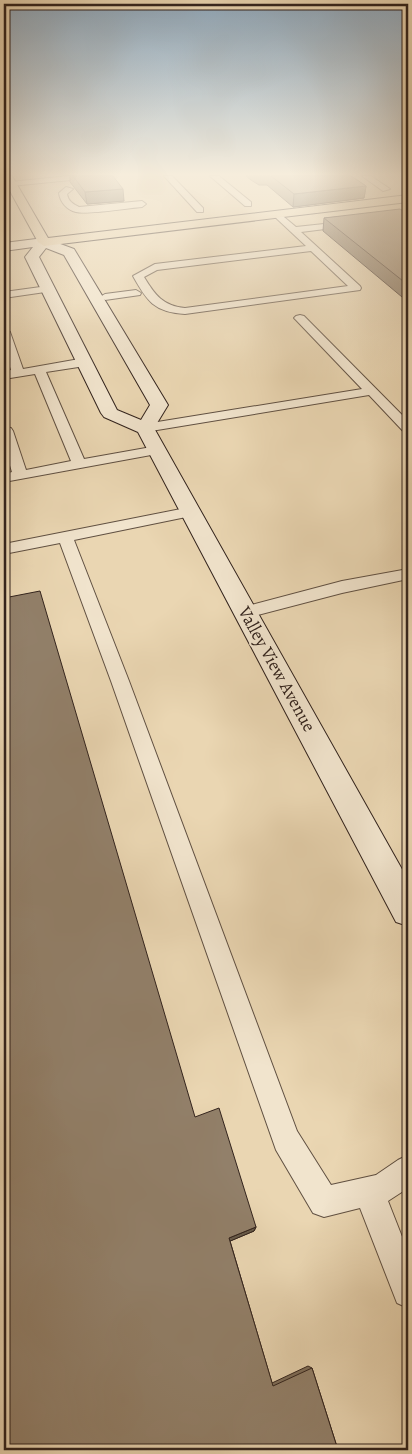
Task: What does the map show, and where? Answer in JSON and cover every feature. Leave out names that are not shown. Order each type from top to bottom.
[{"type":"main road","points":[[4,247],[29,244]]},
{"type":"main road","points":[[43,244],[32,257],[110,413],[145,428],[159,405],[69,252],[49,244]]},
{"type":"main road","name":"Valley View Avenue","points":[[145,428],[408,911]]},
{"type":"lane","points":[[309,244],[356,288],[185,311],[161,308],[138,276],[155,267],[313,248]]},
{"type":"lane","points":[[4,295],[48,289]]},
{"type":"lane","points":[[105,297],[136,293]]},
{"type":"lane","points":[[300,318],[408,428]]},
{"type":"lane","points":[[4,332],[8,356],[18,373]]},
{"type":"lane","points":[[4,375],[85,362]]},
{"type":"lane","points":[[40,369],[79,464]]},
{"type":"lane","points":[[145,428],[372,391]]},
{"type":"lane","points":[[6,431],[20,474]]},
{"type":"lane","points":[[4,478],[158,450]]},
{"type":"lane","points":[[4,549],[191,512]]},
{"type":"lane","points":[[65,536],[286,1140],[324,1202],[383,1188],[408,1170]]},
{"type":"lane","points":[[246,612],[342,587],[408,574]]},
{"type":"lane","points":[[368,1191],[408,1292]]},
{"type":"building","points":[[356,244],[408,244],[408,285]]},
{"type":"building","points":[[40,591],[195,1117],[219,1108],[256,1227],[229,1238],[273,1386],[312,1368],[338,1450],[4,1450],[4,598]]}]
